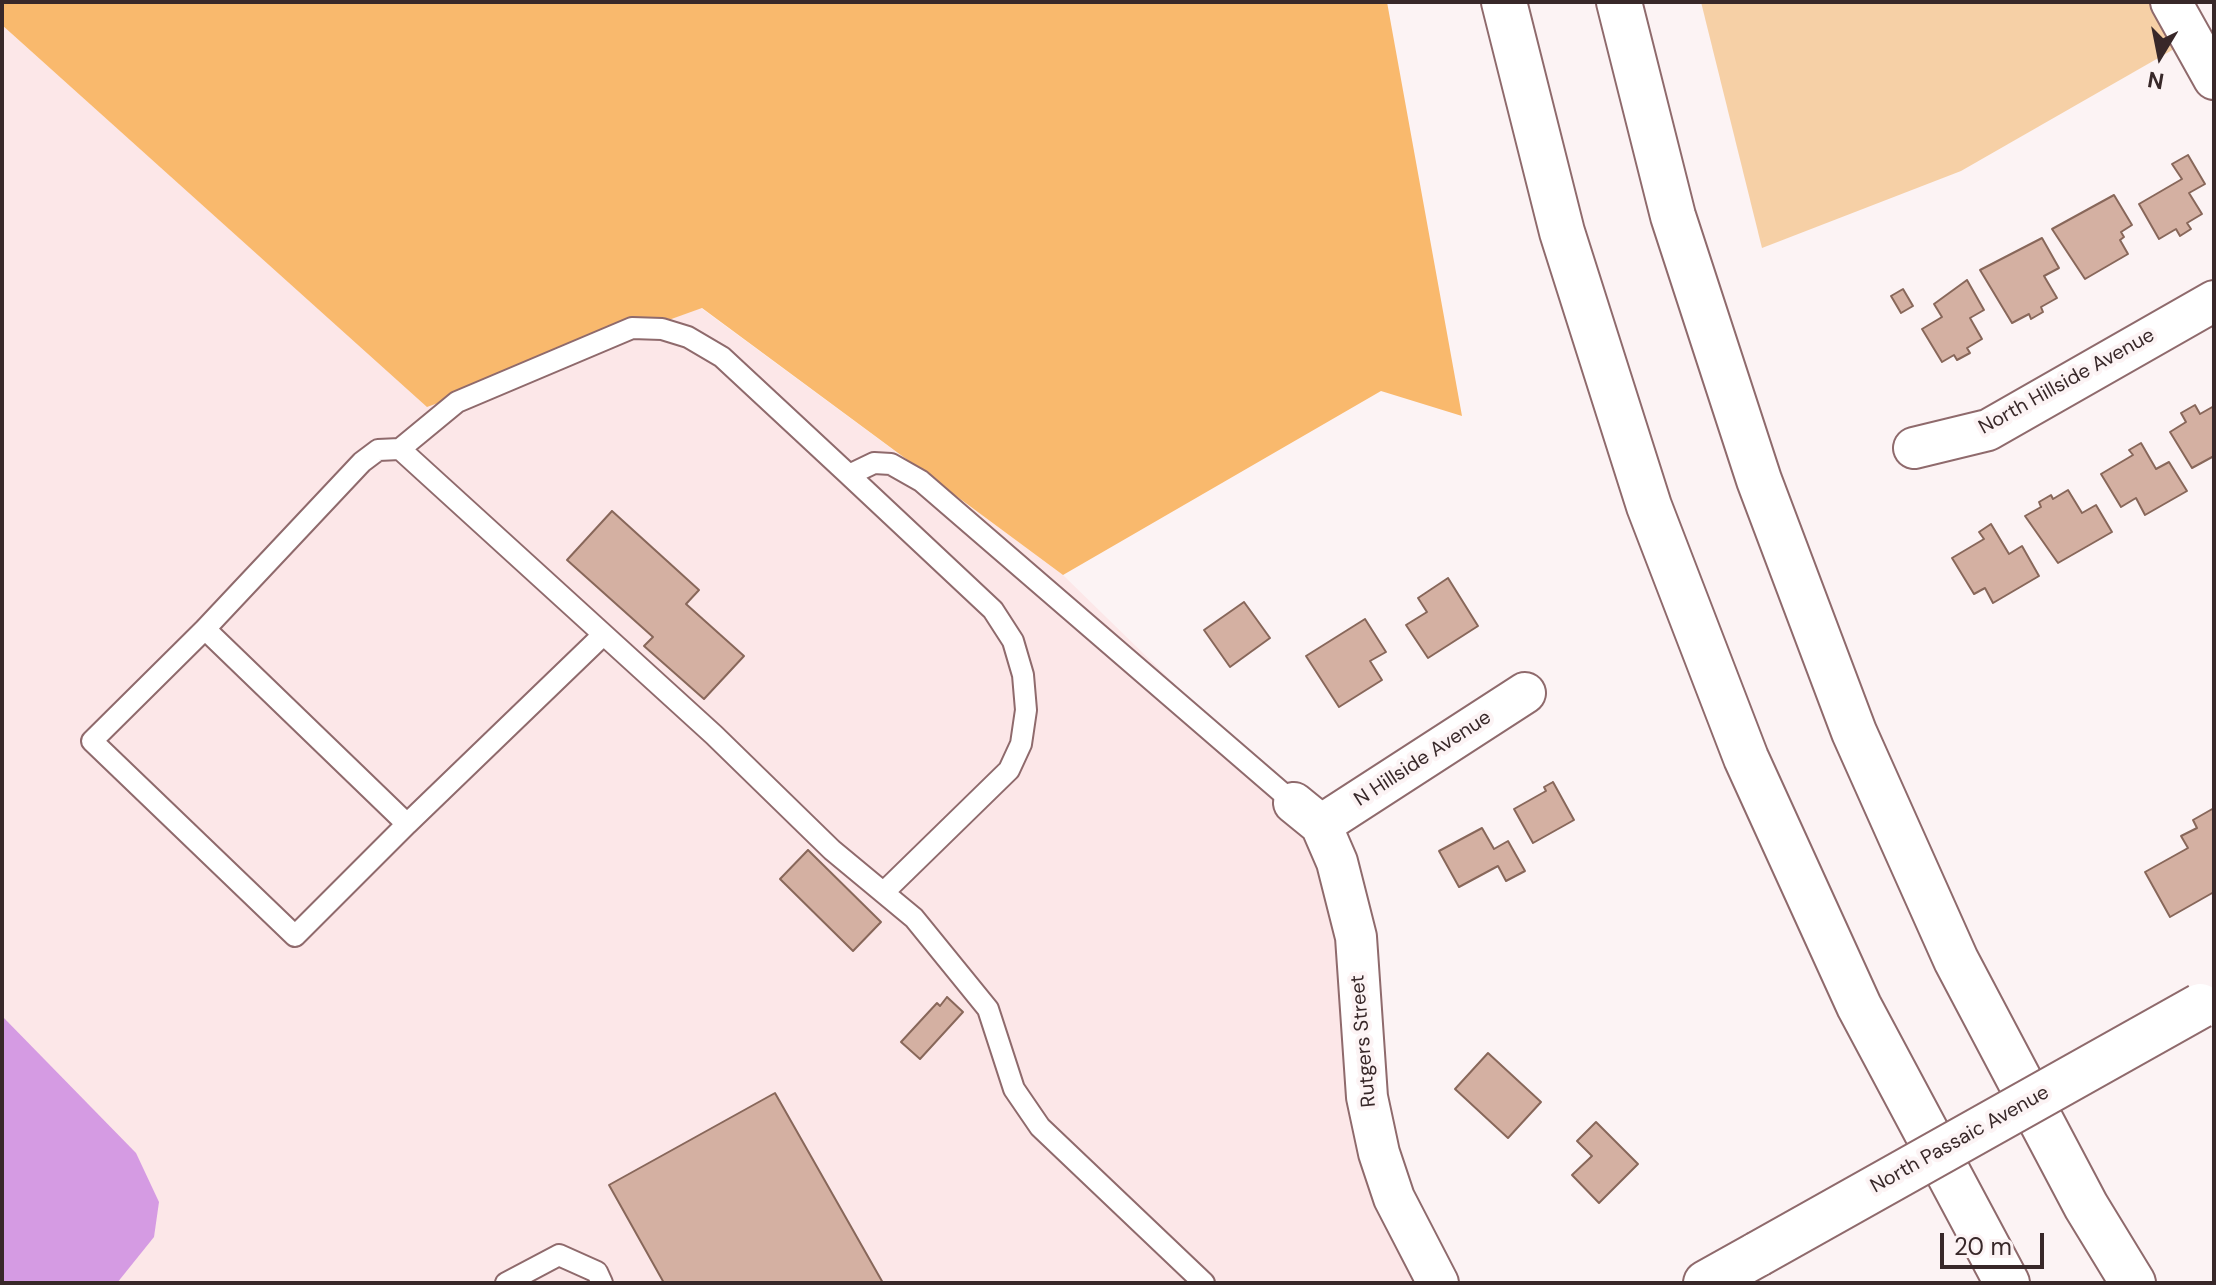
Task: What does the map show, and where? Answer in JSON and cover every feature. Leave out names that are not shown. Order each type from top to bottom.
[{"type":"main road","points":[[1504,2],[1562,232],[1649,506],[1746,758],[1859,1006],[2007,1283]]},
{"type":"main road","points":[[1619,2],[1688,260],[1759,480],[1854,732],[1956,960],[2086,1206],[2133,1283]]},
{"type":"main road","name":"North Passaic Avenue","points":[[1706,1283],[2207,1002]]},
{"type":"street","points":[[2171,2],[2214,79]]},
{"type":"street","name":"North Hillside Avenue","points":[[1914,448],[1988,430],[2214,301]]},
{"type":"street","name":"N Hillside Avenue","points":[[1308,814],[1525,693]]},
{"type":"street","name":"Rutgers Street","points":[[1308,814],[1337,862],[1356,937],[1367,1097],[1379,1153],[1394,1198],[1438,1283]]},
{"type":"lane","points":[[603,635],[295,936],[92,741],[205,629],[362,462],[378,450],[400,449],[457,402],[489,386],[632,328],[662,329],[688,337],[722,357],[993,610],[1013,641],[1023,675],[1026,710],[1021,744],[1009,770],[884,892]]},
{"type":"lane","points":[[400,449],[769,787],[832,850],[914,918],[988,1009],[1014,1089],[1040,1127],[1204,1283]]},
{"type":"lane","points":[[849,475],[874,463],[891,464],[921,481],[1308,814]]},
{"type":"lane","points":[[205,629],[407,824]]},
{"type":"lane","points":[[506,1283],[559,1255],[597,1272],[602,1283]]},
{"type":"shaded area","points":[[2,2],[1387,2],[1462,416],[1381,391],[1063,575],[702,308],[427,407],[2,25]]},
{"type":"shaded area","points":[[1701,2],[2186,2],[2209,29],[1961,171],[1762,248]]},
{"type":"shaded area","points":[[2,25],[427,406],[701,308],[1063,575],[1324,830],[1365,1039],[1435,1283],[2,1283]]},
{"type":"shaded area","points":[[2,1016],[136,1153],[159,1202],[154,1237],[117,1283],[2,1283]]},
{"type":"building","points":[[2188,155],[2205,184],[2189,193],[2202,214],[2187,223],[2191,229],[2180,236],[2176,229],[2159,239],[2139,204],[2182,179],[2172,164]]},
{"type":"building","points":[[2114,195],[2132,225],[2121,232],[2124,237],[2120,240],[2128,254],[2085,279],[2052,229]]},
{"type":"building","points":[[2042,238],[2059,268],[2044,276],[2057,298],[2041,307],[2043,312],[2031,319],[2029,314],[2012,323],[1980,270]]},
{"type":"building","points":[[1967,280],[1984,310],[1970,318],[1982,339],[1967,348],[1970,353],[1957,360],[1954,355],[1942,362],[1922,329],[1942,317],[1934,304]]},
{"type":"building","points":[[1903,289],[1913,306],[1901,313],[1891,296]]},
{"type":"building","points":[[2195,405],[2200,414],[2214,406],[2214,456],[2192,468],[2170,432],[2186,422],[2181,413]]},
{"type":"building","points":[[2141,443],[2156,469],[2169,462],[2187,491],[2145,515],[2136,498],[2121,507],[2101,474],[2133,455],[2129,450]]},
{"type":"building","points":[[2068,490],[2082,513],[2096,505],[2112,532],[2058,563],[2025,516],[2041,507],[2039,502],[2051,495],[2053,499]]},
{"type":"building","points":[[612,511],[699,590],[686,604],[744,656],[704,699],[644,646],[653,637],[567,560]]},
{"type":"building","points":[[1991,524],[2009,554],[2022,546],[2039,576],[1993,603],[1985,588],[1974,594],[1952,558],[1984,539],[1979,532]]},
{"type":"building","points":[[1448,578],[1478,626],[1428,658],[1406,625],[1427,612],[1418,598]]},
{"type":"building","points":[[1244,602],[1270,638],[1230,667],[1204,630]]},
{"type":"building","points":[[1365,619],[1386,652],[1370,661],[1382,680],[1339,707],[1306,656]]},
{"type":"building","points":[[1553,782],[1574,820],[1533,843],[1514,809],[1546,791],[1544,787]]},
{"type":"building","points":[[2214,808],[2214,892],[2170,917],[2145,872],[2188,848],[2181,836],[2197,828],[2193,820]]},
{"type":"building","points":[[1482,828],[1494,849],[1508,841],[1525,871],[1506,881],[1498,866],[1459,887],[1439,851]]},
{"type":"building","points":[[808,850],[881,922],[853,951],[780,879]]},
{"type":"building","points":[[947,997],[963,1012],[920,1059],[901,1042],[937,1003],[940,1006]]},
{"type":"building","points":[[1488,1053],[1541,1102],[1508,1138],[1455,1089]]},
{"type":"building","points":[[775,1093],[883,1283],[664,1283],[609,1185]]},
{"type":"building","points":[[1596,1122],[1638,1164],[1599,1203],[1572,1175],[1592,1156],[1577,1141]]}]
